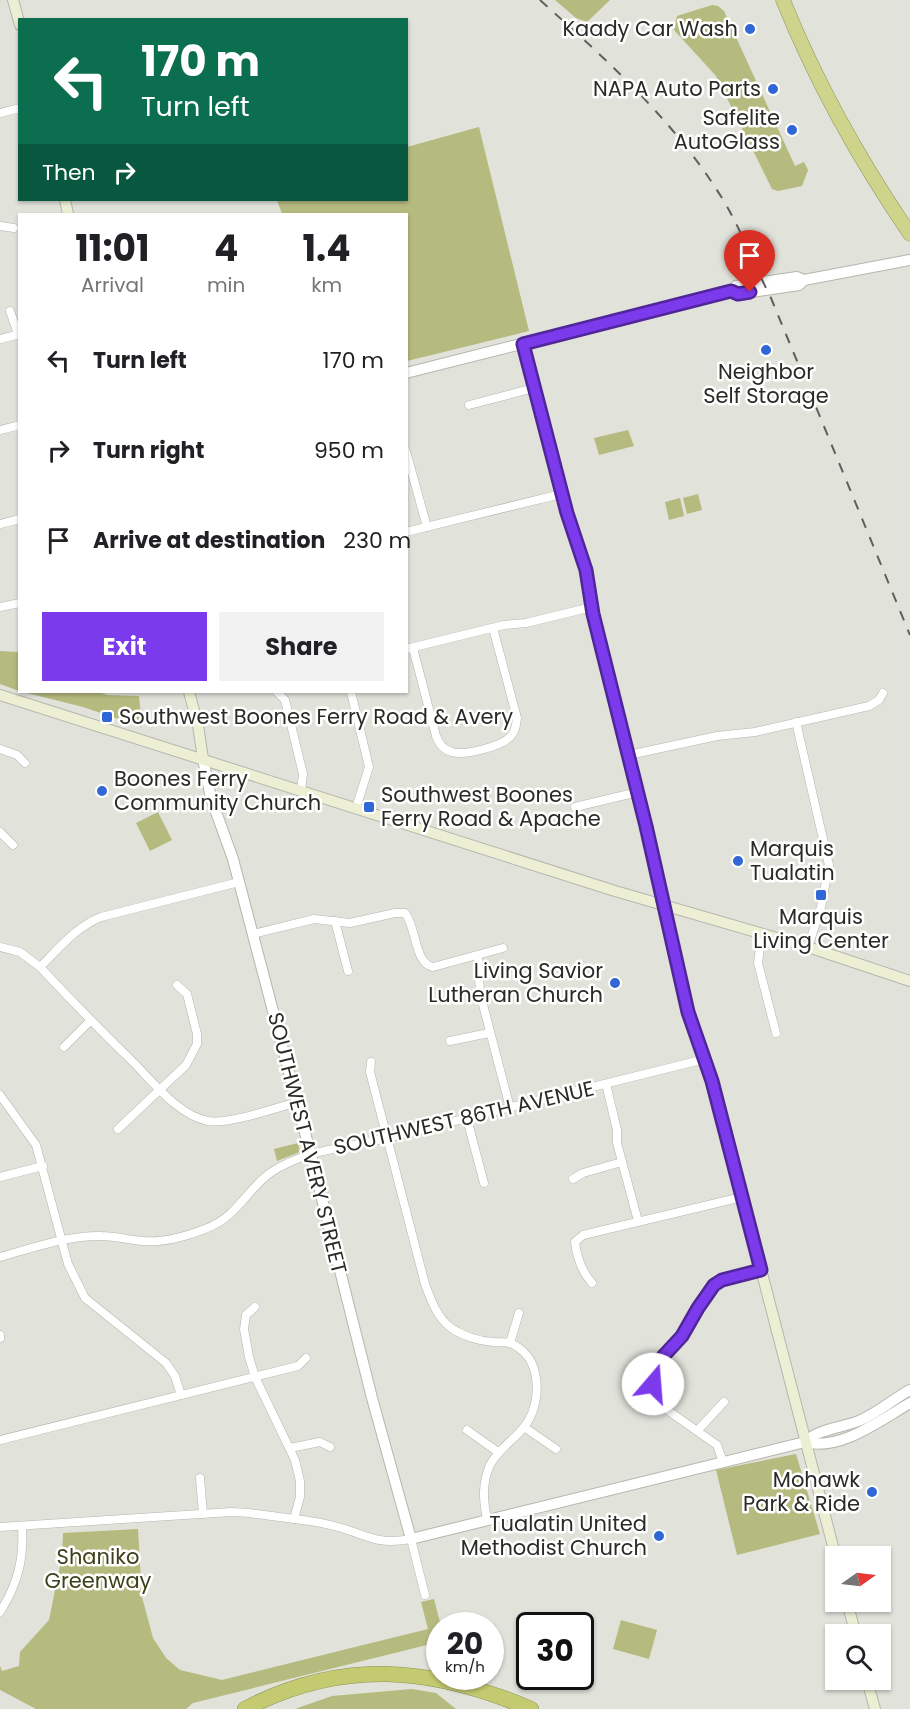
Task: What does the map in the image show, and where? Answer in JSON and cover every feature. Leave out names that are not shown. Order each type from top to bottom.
[{"type":"highway","points":[[783,0],[844,127],[910,234]]},
{"type":"highway","points":[[245,1709],[279,1693],[323,1680],[358,1675],[394,1674],[436,1678],[458,1683],[531,1709]]},
{"type":"main road","points":[[13,0],[18,18]]},
{"type":"main road","name":"SOUTHWEST AVERY STREET","points":[[189,693],[198,725],[203,759]]},
{"type":"main road","points":[[0,695],[663,905],[808,947],[910,981]]},
{"type":"main road","points":[[663,905],[690,1021],[705,1059],[833,1546]]},
{"type":"main road","points":[[870,1690],[875,1709]]},
{"type":"street","points":[[0,113],[18,108]]},
{"type":"street","points":[[0,226],[14,228]]},
{"type":"street","points":[[408,373],[731,291],[736,286],[797,278],[804,280],[910,260]]},
{"type":"street","points":[[10,311],[18,331]]},
{"type":"street","points":[[0,339],[18,334]]},
{"type":"street","points":[[523,344],[561,494],[584,562],[592,607],[638,792],[663,905]]},
{"type":"street","points":[[469,405],[534,388]]},
{"type":"street","points":[[0,430],[18,426]]},
{"type":"street","points":[[408,458],[427,527]]},
{"type":"street","points":[[408,532],[561,494]]},
{"type":"street","points":[[0,524],[18,520]]},
{"type":"street","points":[[0,607],[18,603]]},
{"type":"street","points":[[494,627],[517,718],[515,730],[510,738],[500,744],[460,754],[450,752],[440,746],[436,736],[410,648],[494,627],[526,623],[592,607]]},
{"type":"street","points":[[278,693],[285,700],[303,774],[301,790]]},
{"type":"street","points":[[351,693],[369,767],[356,808]]},
{"type":"street","points":[[629,755],[717,736],[755,732],[869,706],[879,700],[883,693]]},
{"type":"street","points":[[796,722],[829,865],[821,907],[808,947]]},
{"type":"street","points":[[0,749],[17,755],[25,763]]},
{"type":"street","name":"SOUTHWEST AVERY STREET","points":[[203,759],[213,804],[230,848],[253,934],[370,1392],[425,1595]]},
{"type":"street","points":[[575,807],[638,792]]},
{"type":"street","points":[[0,832],[13,845]]},
{"type":"street","points":[[40,967],[88,921],[239,882]]},
{"type":"street","points":[[253,934],[305,920],[321,919],[350,923],[405,913],[411,920],[421,960],[427,966],[434,967],[503,948]]},
{"type":"street","points":[[335,921],[348,971]]},
{"type":"street","points":[[762,933],[758,963],[776,1033]]},
{"type":"street","points":[[0,947],[20,952],[40,967],[90,1021],[183,1110],[210,1121],[225,1120],[297,1102]]},
{"type":"street","points":[[478,956],[480,993],[510,1108]]},
{"type":"street","points":[[118,1129],[186,1065],[197,1044],[198,1034],[187,994],[177,985]]},
{"type":"street","points":[[64,1047],[90,1021]]},
{"type":"street","points":[[450,1041],[489,1033]]},
{"type":"street","name":"SOUTHWEST 86TH AVENUE","points":[[0,1257],[62,1240],[102,1236],[160,1241],[204,1230],[233,1213],[269,1174],[290,1162],[705,1059]]},
{"type":"street","points":[[371,1062],[370,1072],[425,1284],[439,1315],[450,1327],[468,1337],[510,1343],[524,1352],[532,1364],[537,1380],[531,1414],[524,1427],[498,1452],[485,1479],[483,1493],[487,1519]]},
{"type":"street","points":[[606,1084],[615,1116],[617,1143],[638,1221]]},
{"type":"street","points":[[0,1095],[36,1145],[69,1264],[85,1298],[166,1363],[175,1376],[181,1395]]},
{"type":"street","points":[[467,1119],[484,1183]]},
{"type":"street","points":[[573,1179],[583,1173],[622,1162]]},
{"type":"street","points":[[0,1177],[43,1166]]},
{"type":"street","points":[[592,1283],[583,1273],[577,1256],[575,1242],[583,1235],[742,1197]]},
{"type":"street","points":[[723,1462],[717,1446],[698,1430],[670,1412],[657,1395],[653,1384],[657,1363],[682,1336],[714,1285],[722,1280],[761,1270]]},
{"type":"street","points":[[255,1307],[246,1315],[244,1329],[255,1377],[290,1448],[300,1481],[300,1497],[294,1519]]},
{"type":"street","points":[[510,1343],[519,1313]]},
{"type":"street","points":[[0,1440],[298,1366],[306,1358]]},
{"type":"street","points":[[805,1442],[813,1434],[851,1424],[870,1416],[910,1390]]},
{"type":"street","points":[[698,1430],[724,1402]]},
{"type":"street","points":[[0,1527],[246,1512],[336,1526],[375,1540],[411,1539],[805,1442],[816,1445],[857,1434],[876,1425],[910,1403]]},
{"type":"street","points":[[524,1427],[556,1449]]},
{"type":"street","points":[[468,1430],[498,1452]]},
{"type":"street","points":[[290,1448],[320,1442],[330,1447]]},
{"type":"street","points":[[200,1478],[203,1514]]},
{"type":"street","points":[[0,1612],[18,1579],[21,1568],[24,1548],[22,1526]]},
{"type":"green space","points":[[555,0],[610,0],[587,22],[576,18]]},
{"type":"green space","points":[[712,5],[724,11],[795,166],[804,162],[808,170],[802,186],[778,191],[772,189],[716,76],[674,30],[677,16]]},
{"type":"green space","points":[[479,127],[529,331],[408,361],[408,213],[282,213],[277,201],[408,201],[408,147]]},
{"type":"green space","points":[[628,430],[634,446],[599,455],[594,438]]},
{"type":"green space","points":[[698,494],[702,510],[687,514],[683,498]]},
{"type":"green space","points":[[680,498],[684,516],[669,520],[665,502]]},
{"type":"green space","points":[[0,651],[18,652],[18,691],[0,684]]},
{"type":"green space","points":[[27,693],[102,693],[139,696],[142,727],[83,707]]},
{"type":"green space","points":[[158,812],[172,840],[150,851],[136,823]]},
{"type":"green space","points":[[298,1143],[300,1152],[277,1161],[274,1149]]},
{"type":"green space","points":[[796,1454],[820,1534],[737,1555],[716,1470]]},
{"type":"green space","name":"Shaniko Greenway","points":[[138,1529],[142,1597],[153,1638],[166,1658],[180,1670],[222,1680],[426,1629],[426,1645],[193,1703],[186,1709],[36,1709],[0,1690],[0,1666],[2,1671],[19,1666],[20,1652],[49,1620],[62,1556],[63,1533]]},
{"type":"green space","points":[[434,1599],[437,1612],[426,1612],[426,1621],[421,1602]]},
{"type":"green space","points":[[621,1620],[657,1630],[649,1659],[613,1649]]},
{"type":"green space","points":[[412,1689],[436,1693],[456,1709],[295,1709],[332,1696]]},
{"type":"railway","points":[[540,0],[616,70],[664,120],[686,146],[725,203],[771,298],[910,635]]},
{"type":"place","name":"Kaady Car Wash","points":[[750,29]]},
{"type":"place","name":"NAPA Auto Parts","points":[[773,89]]},
{"type":"place","name":"Safelite AutoGlass","points":[[792,130]]},
{"type":"place","name":"Neighbor Self Storage","points":[[766,350]]},
{"type":"place","name":"Southwest Boones Ferry Road & Avery","points":[[107,717]]},
{"type":"place","name":"Boones Ferry Community Church","points":[[102,791]]},
{"type":"place","name":"Southwest Boones Ferry Road & Apache","points":[[369,807]]},
{"type":"place","name":"Marquis Tualatin","points":[[738,861]]},
{"type":"place","name":"Marquis Living Center","points":[[821,895]]},
{"type":"place","name":"Living Savior Lutheran Church","points":[[615,983]]},
{"type":"place","name":"Mohawk Park & Ride","points":[[872,1492]]},
{"type":"place","name":"Tualatin United Methodist Church","points":[[659,1536]]},
{"type":"route","points":[[653,1384],[655,1368],[660,1358],[668,1353],[682,1336],[714,1285],[722,1280],[761,1270],[708,1066],[688,1012],[654,859],[593,614],[589,580],[567,513],[523,344],[731,291],[738,294],[750,292]]}]
